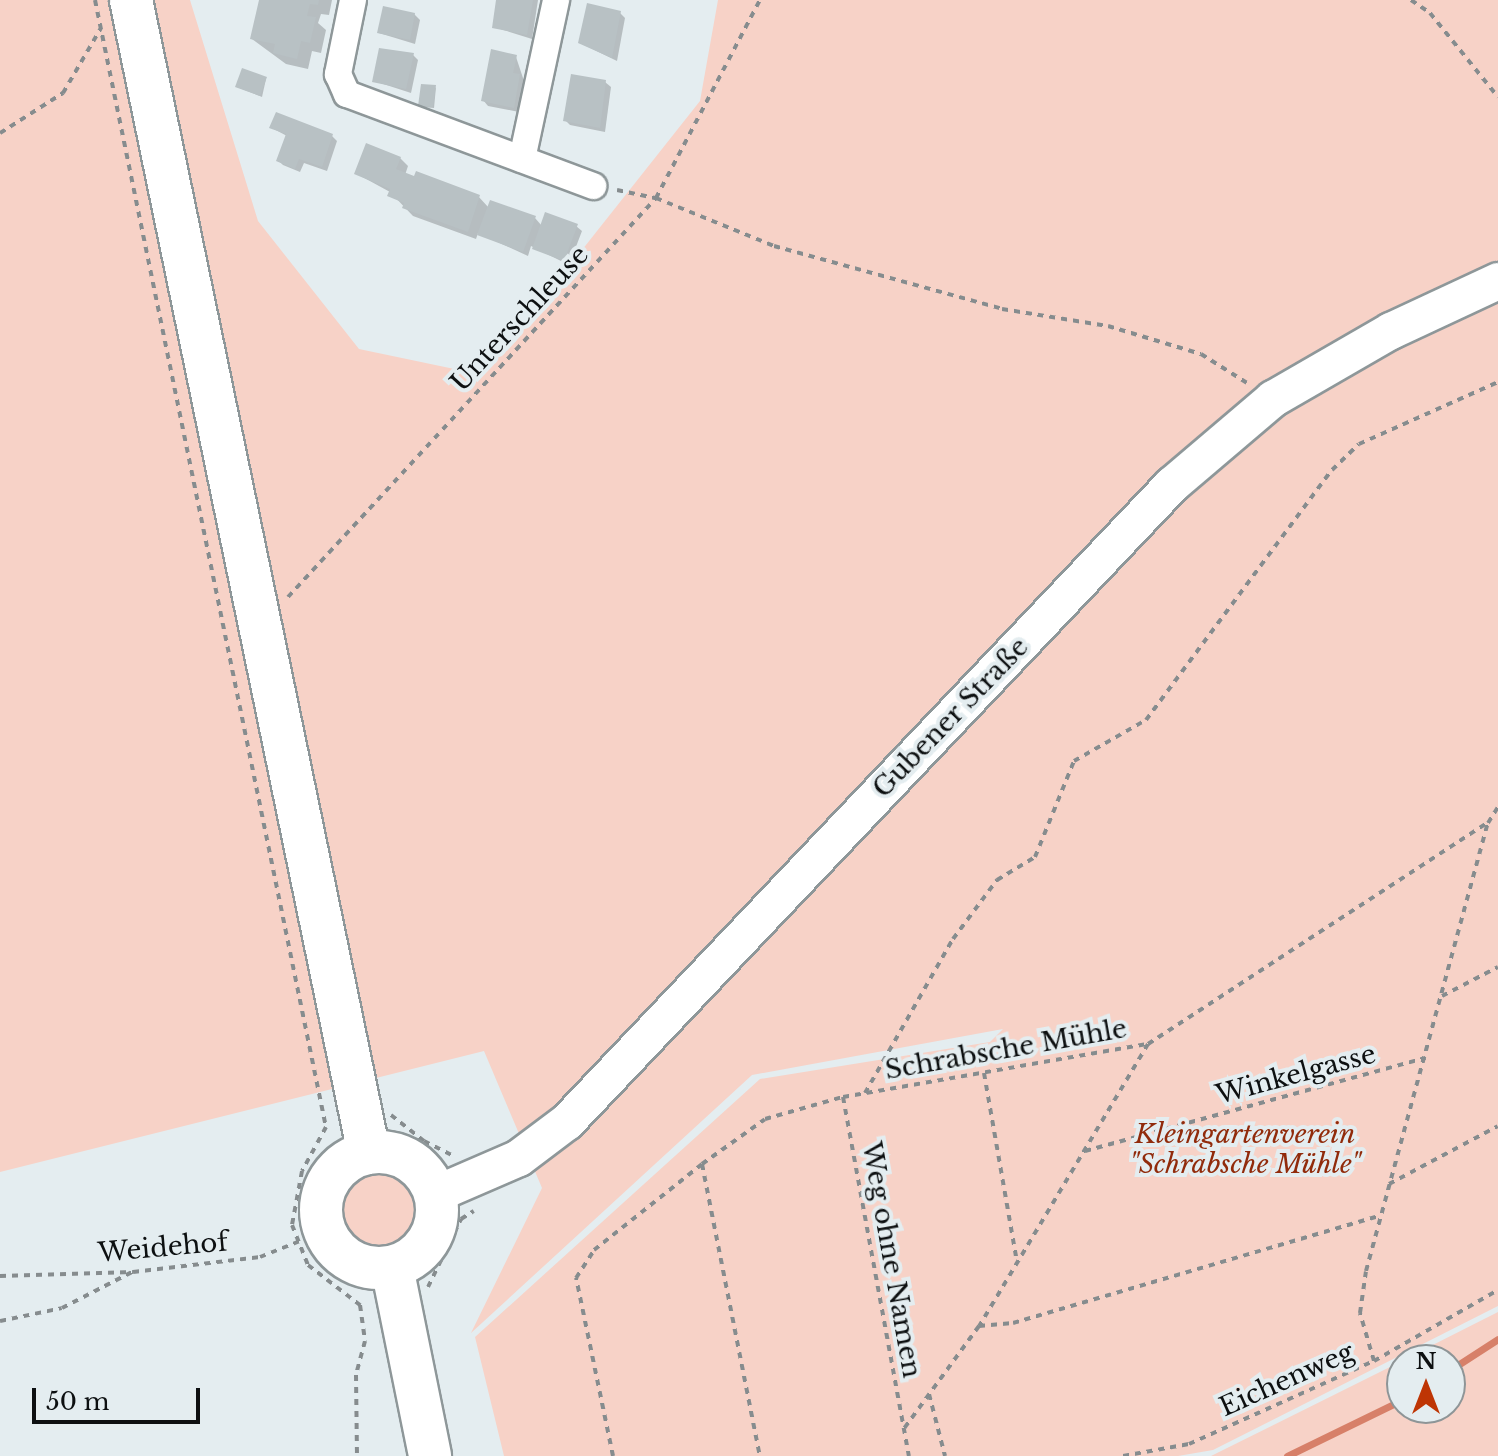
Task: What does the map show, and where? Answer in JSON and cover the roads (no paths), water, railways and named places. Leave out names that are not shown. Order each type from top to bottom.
[{"type":"main road","points":[[131,0],[369,1153]]},
{"type":"main road","name":"Gubener Straße","points":[[436,1194],[519,1158],[567,1122],[1172,485],[1273,399],[1391,331],[1498,281]]},
{"type":"main road","points":[[369,1153],[412,1162],[436,1194],[433,1234],[423,1249],[392,1267],[375,1268],[345,1257],[310,1238],[325,1188],[342,1165],[369,1153]]},
{"type":"main road","points":[[392,1267],[430,1456]]},
{"type":"street","points":[[353,0],[338,74],[347,94],[593,186]]},
{"type":"street","points":[[522,159],[556,0]]},
{"type":"waterway","points":[[1466,1360],[1498,1339]]},
{"type":"waterway","points":[[1287,1456],[1386,1408]]},
{"type":"park label","name":"Kleingartenverein \"Schrabsche Mühle\"","points":[[1245,1150]]}]
